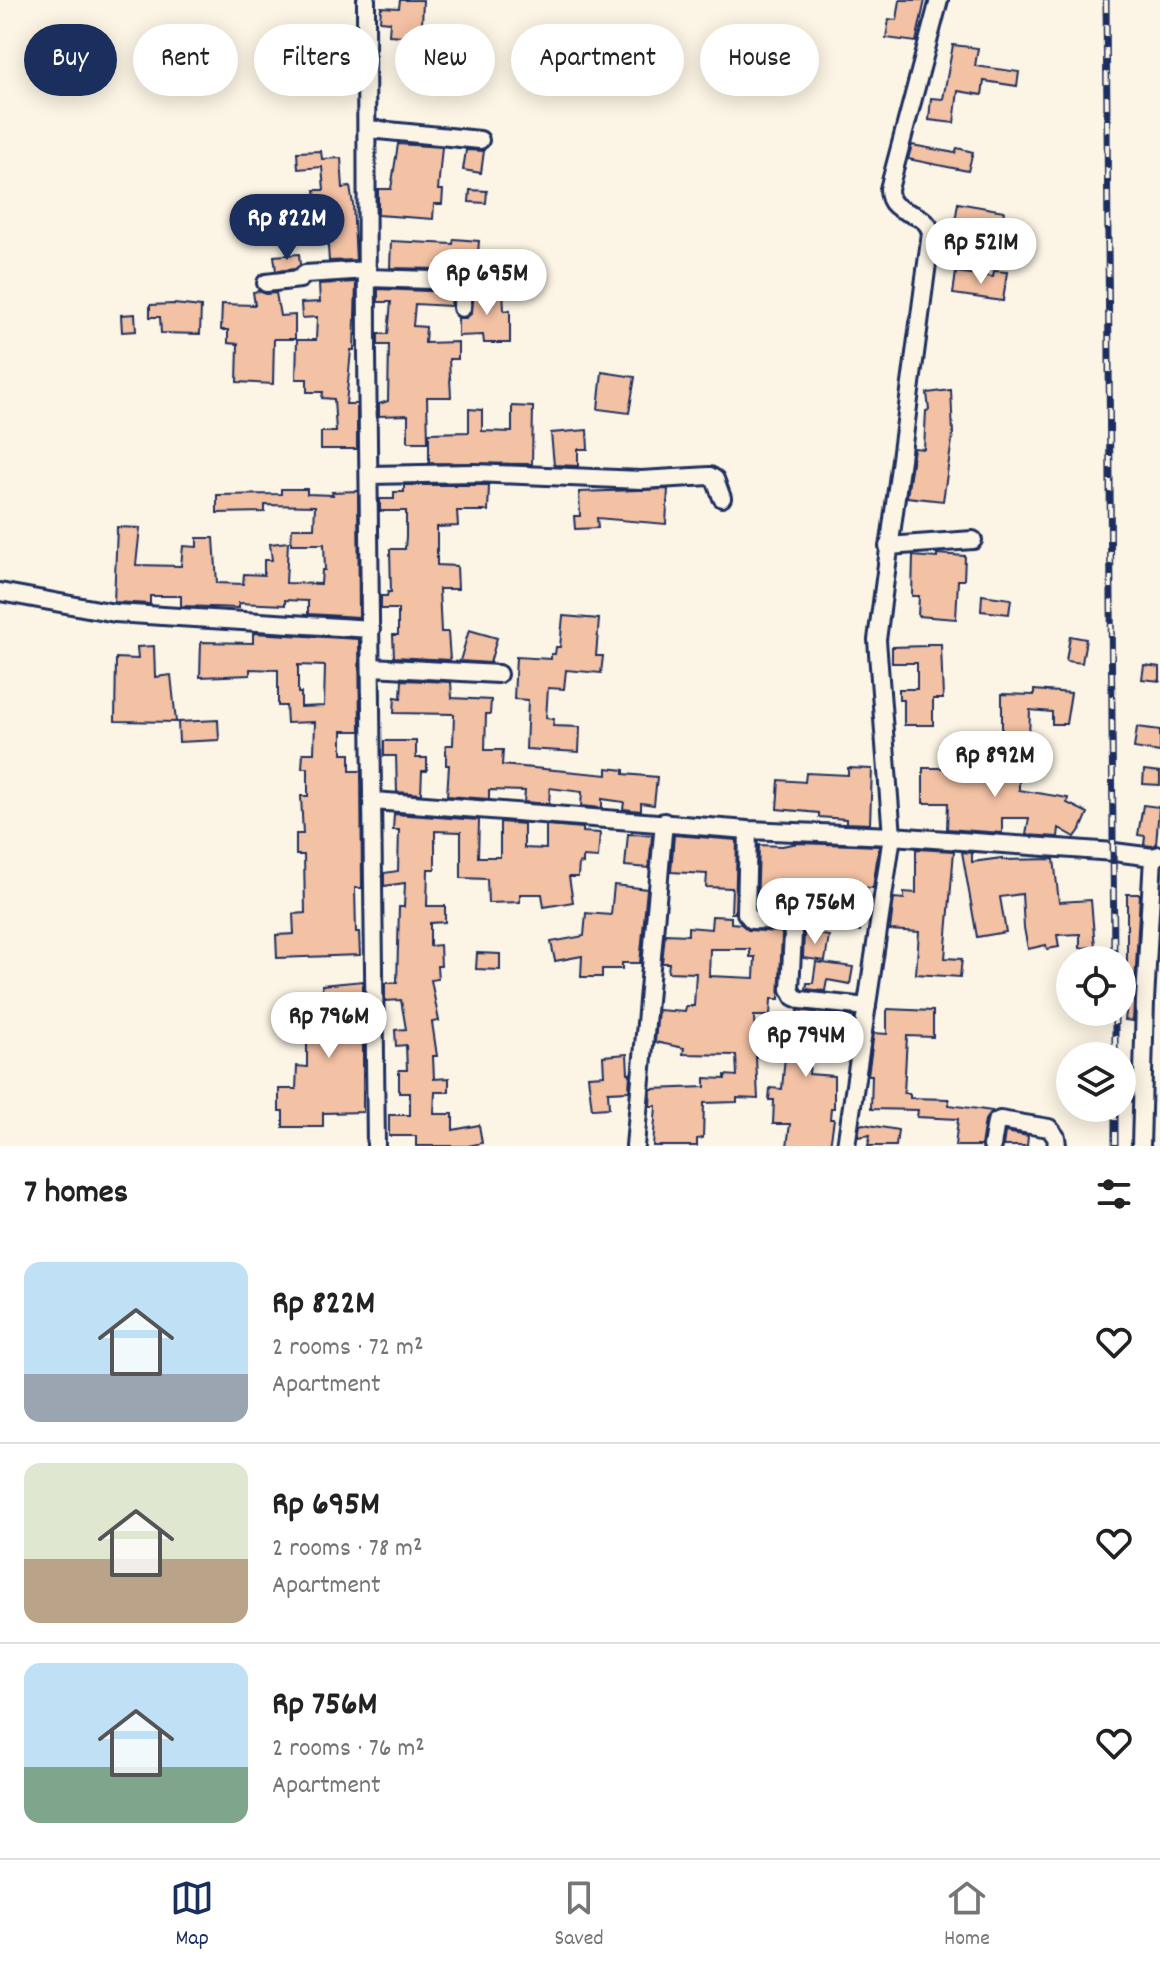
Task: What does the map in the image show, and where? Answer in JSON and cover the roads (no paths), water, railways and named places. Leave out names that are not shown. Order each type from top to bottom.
[{"type":"street","points":[[366,0],[376,1146]]},
{"type":"street","points":[[846,1146],[892,836],[876,658],[878,619],[931,233],[924,219],[896,208],[889,196],[889,189],[939,0]]},
{"type":"street","points":[[368,129],[480,140]]},
{"type":"street","points":[[266,283],[300,279],[305,274],[368,274],[463,281],[462,308]]},
{"type":"street","points":[[369,475],[474,473],[641,480],[710,476],[715,479],[722,498]]},
{"type":"street","points":[[888,546],[973,540]]},
{"type":"street","points":[[0,592],[115,613],[371,629]]},
{"type":"street","points":[[372,667],[498,674]]},
{"type":"street","points":[[374,801],[748,830],[892,836],[1156,856]]},
{"type":"street","points":[[635,1146],[664,822]]},
{"type":"street","points":[[748,830],[746,913],[752,920],[787,921],[790,924],[793,934],[790,989],[794,997],[867,1007]]},
{"type":"street","points":[[1141,1146],[1152,1003],[1156,856],[1160,836]]},
{"type":"street","points":[[992,1146],[994,1128],[1000,1120],[1049,1128],[1056,1137],[1057,1146]]},
{"type":"railway","points":[[1106,0],[1114,946]]},
{"type":"railway","points":[[1115,1026],[1115,1042]]},
{"type":"railway","points":[[1115,1122],[1115,1146]]}]
